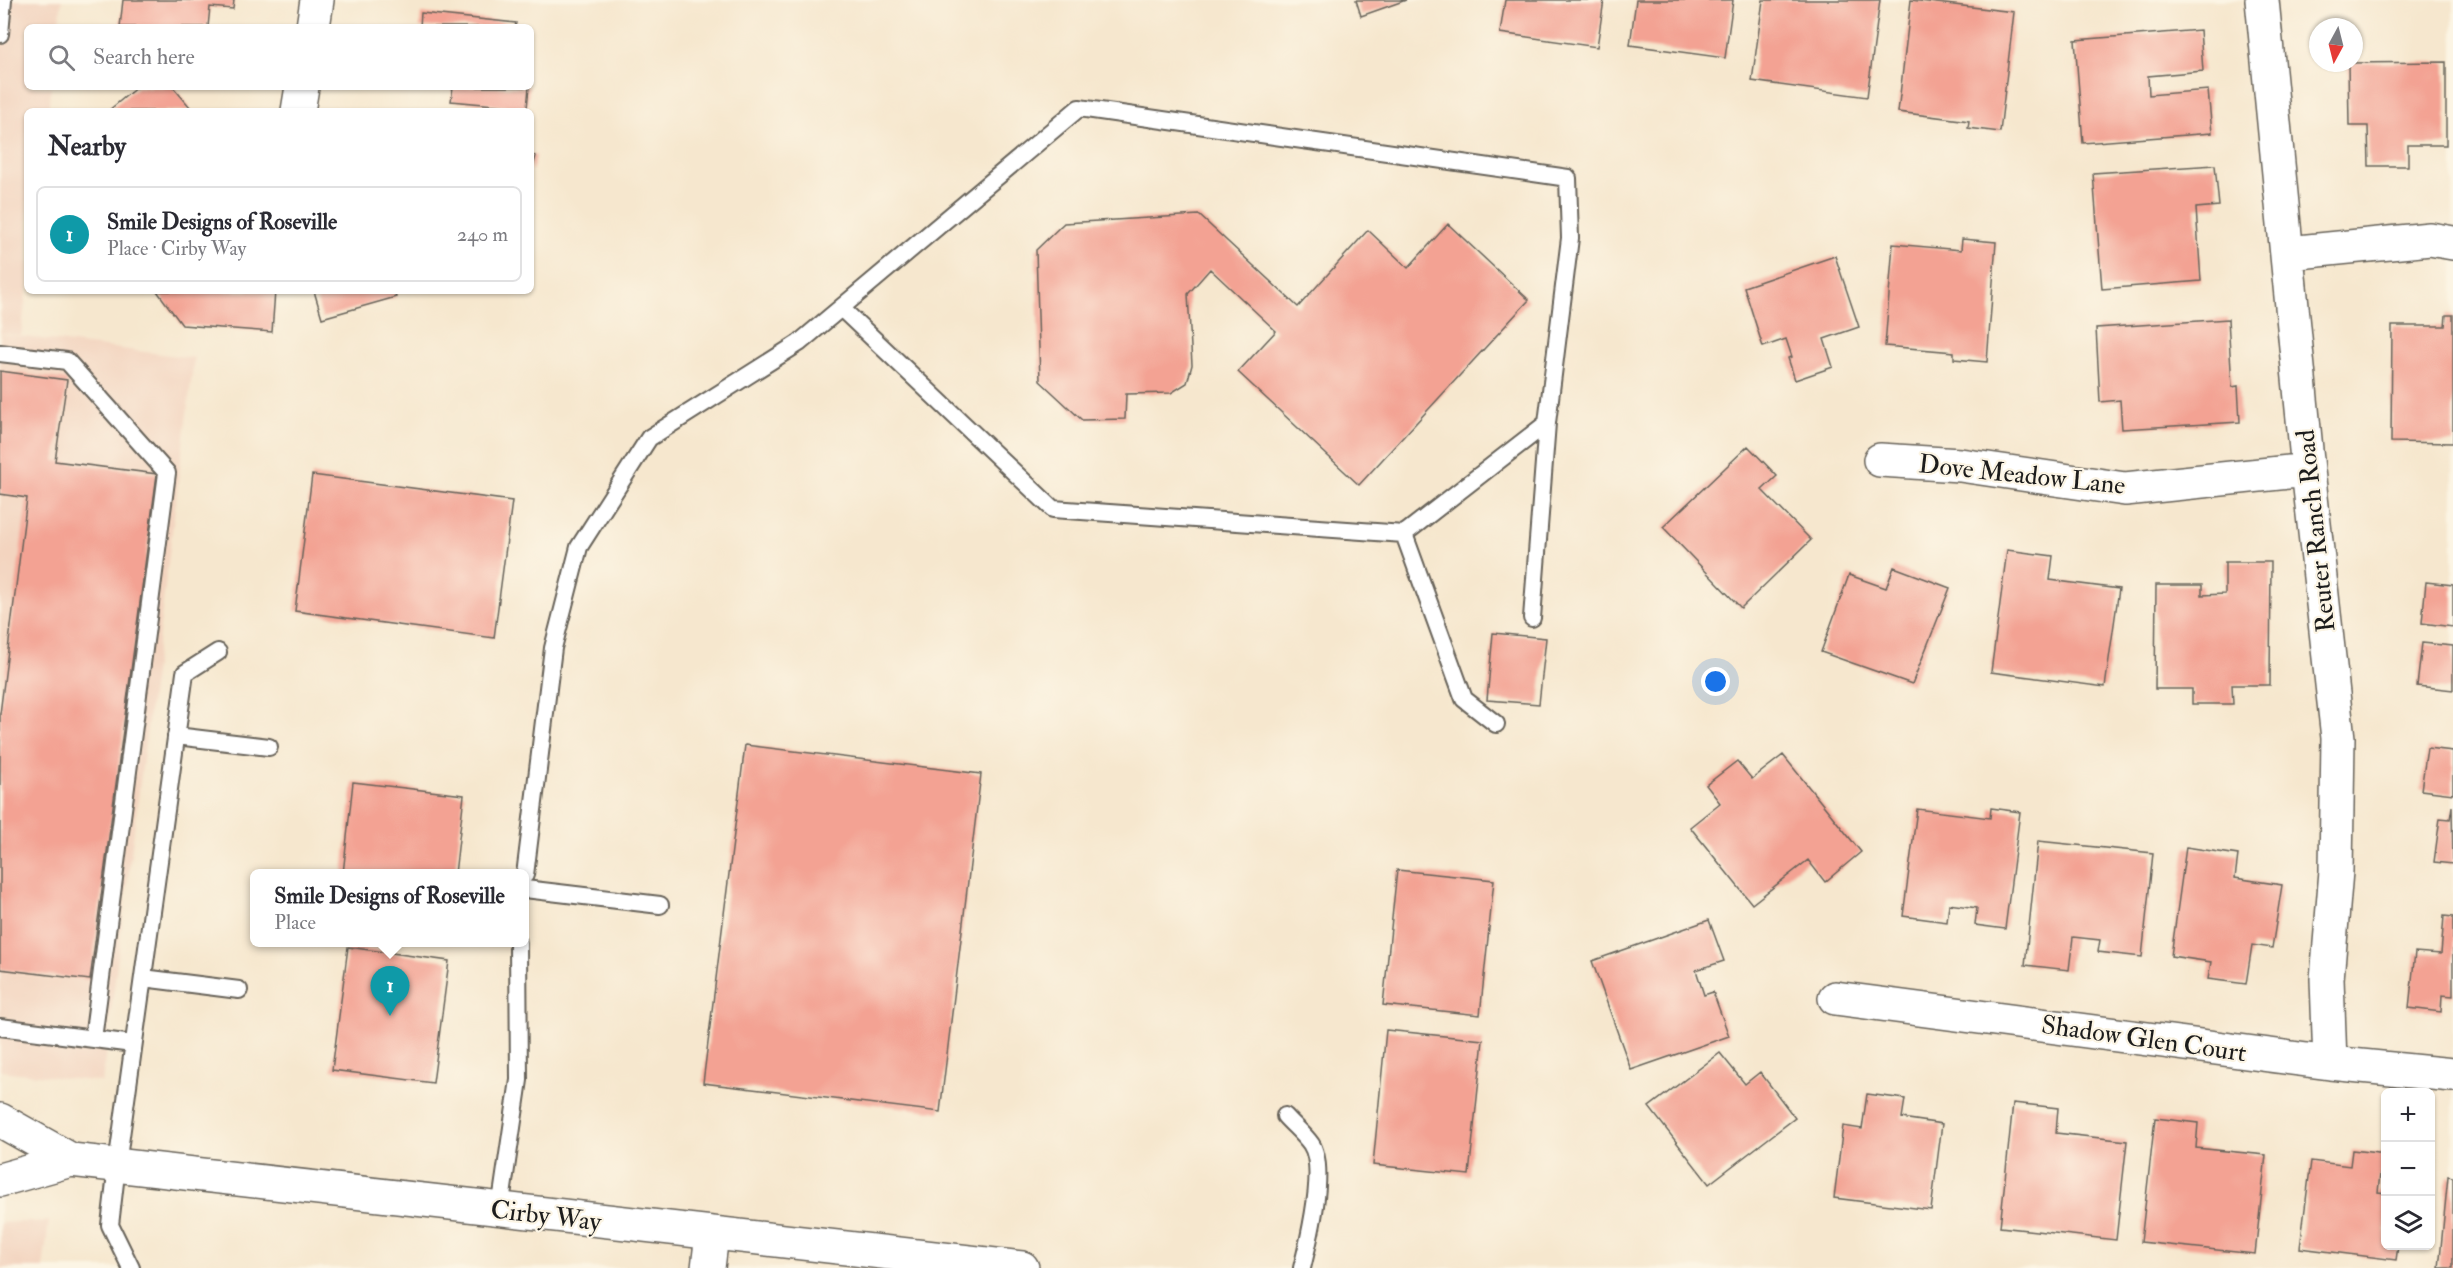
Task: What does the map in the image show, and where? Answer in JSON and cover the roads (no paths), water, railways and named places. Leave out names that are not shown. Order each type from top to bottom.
[{"type":"street","points":[[313,24],[317,0]]},
{"type":"street","name":"Reuter Ranch Road","points":[[2262,0],[2308,470],[2338,738],[2336,871],[2327,979],[2330,1063]]},
{"type":"street","points":[[298,108],[302,90]]},
{"type":"street","points":[[2288,254],[2430,239],[2453,243]]},
{"type":"street","name":"Dove Meadow Lane","points":[[1880,460],[1960,465],[2125,489],[2308,470]]},
{"type":"street","name":"Shadow Glen Court","points":[[1835,998],[2330,1063],[2453,1075]]},
{"type":"street","name":"Cirby Way","points":[[0,1120],[71,1160],[1022,1268]]},
{"type":"street","name":"Cirby Way","points":[[0,1180],[71,1160]]},
{"type":"street","points":[[708,1268],[712,1234]]},
{"type":"lane","points":[[0,34],[3,0]]},
{"type":"lane","points":[[526,869],[553,648],[579,547],[649,438],[799,343],[1079,108],[1568,178],[1570,238],[1547,423],[1532,618]]},
{"type":"lane","points":[[841,308],[1053,509],[1404,534],[1547,423]]},
{"type":"lane","points":[[0,353],[67,361],[167,473],[93,1039]]},
{"type":"lane","points":[[1404,534],[1464,699],[1496,724]]},
{"type":"lane","points":[[131,1268],[110,1225],[176,736],[185,674],[218,652]]},
{"type":"lane","points":[[176,736],[269,747]]},
{"type":"lane","points":[[529,889],[660,905]]},
{"type":"lane","points":[[500,1209],[519,1080],[518,947]]},
{"type":"lane","points":[[142,978],[239,990]]},
{"type":"lane","points":[[0,1027],[134,1044]]},
{"type":"lane","points":[[1285,1116],[1311,1144],[1318,1170],[1311,1231],[1302,1268]]},
{"type":"place","name":"Smile Designs of Roseville","points":[[390,1016]]}]
